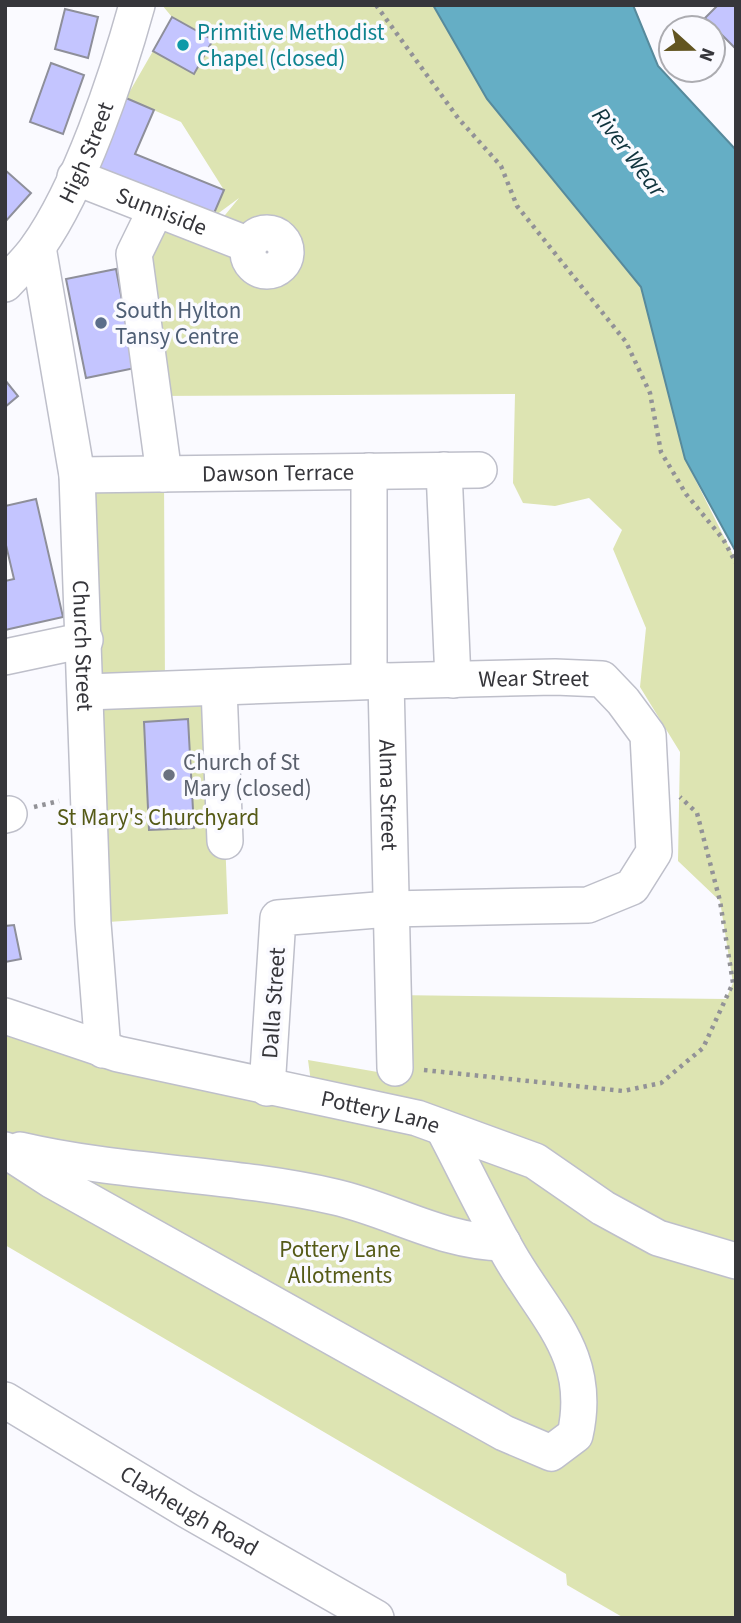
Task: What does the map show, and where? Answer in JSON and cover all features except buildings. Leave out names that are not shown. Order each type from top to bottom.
[{"type":"street","name":"High Street","points":[[5,284],[38,247],[75,177],[124,50],[137,5]]},
{"type":"street","name":"Sunniside","points":[[75,177],[249,245]]},
{"type":"street","points":[[156,209],[134,254],[164,474]]},
{"type":"street","name":"Church Street","points":[[38,247],[77,475],[91,793],[93,923],[103,1050]]},
{"type":"street","points":[[444,470],[453,680]]},
{"type":"street","name":"Dawson Terrace","points":[[77,475],[479,470]]},
{"type":"street","name":"Alma Street","points":[[369,471],[395,1068]]},
{"type":"street","points":[[5,657],[85,640]]},
{"type":"street","name":"Wear Street","points":[[86,692],[377,681],[602,679],[648,734],[654,852],[632,887],[588,905],[389,909],[278,918]]},
{"type":"street","points":[[219,688],[225,841]]},
{"type":"street","name":"Dalla Street","points":[[267,1088],[278,918]]},
{"type":"street","name":"Pottery Lane","points":[[5,1016],[103,1050],[267,1088],[417,1118],[535,1161],[603,1208],[658,1238],[736,1261]]},
{"type":"street","points":[[5,1149],[53,1181],[504,1433],[551,1453],[575,1435],[580,1413],[579,1387],[566,1341],[503,1242],[443,1128]]},
{"type":"street","points":[[5,1149],[59,1159],[233,1180],[336,1197],[450,1236],[474,1242],[503,1242]]},
{"type":"street","name":"Claxheugh Road","points":[[5,1401],[187,1510],[376,1618]]},
{"type":"path","points":[[376,5],[458,118],[501,166],[517,206],[626,342],[650,393],[661,452],[686,494],[723,539],[736,563]]},
{"type":"path","points":[[395,1068],[623,1091],[662,1083],[703,1048],[733,983],[720,901],[696,813],[650,768]]},
{"type":"path","points":[[7,814],[91,793]]},
{"type":"green space","name":"Pottery Lane Allotments","points":[[162,5],[433,5],[487,99],[641,287],[685,459],[736,561],[736,1618],[624,1618],[567,1585],[566,1574],[5,1245],[5,1016],[313,1097],[308,1060],[395,1075],[392,995],[726,999],[733,983],[720,901],[678,861],[680,752],[640,687],[646,628],[613,549],[622,530],[589,498],[555,506],[523,503],[513,483],[515,394],[153,396],[134,254],[156,209],[212,231],[239,198],[212,218],[224,190],[181,122],[126,98],[153,51],[194,74],[213,41],[172,17]]},
{"type":"green space","name":"St Mary's Churchyard","points":[[164,474],[165,689],[219,688],[228,914],[93,923],[77,475]]},
{"type":"water","name":"River Wear","points":[[433,5],[633,5],[657,64],[657,84],[675,84],[736,150],[736,552],[685,459],[641,287],[487,99]]},
{"type":"place","name":"Primitive Methodist Chapel (closed)","points":[[183,45]]},
{"type":"place","name":"South Hylton Tansy Centre","points":[[101,323]]},
{"type":"place","name":"Church of St Mary (closed)","points":[[169,775]]}]
